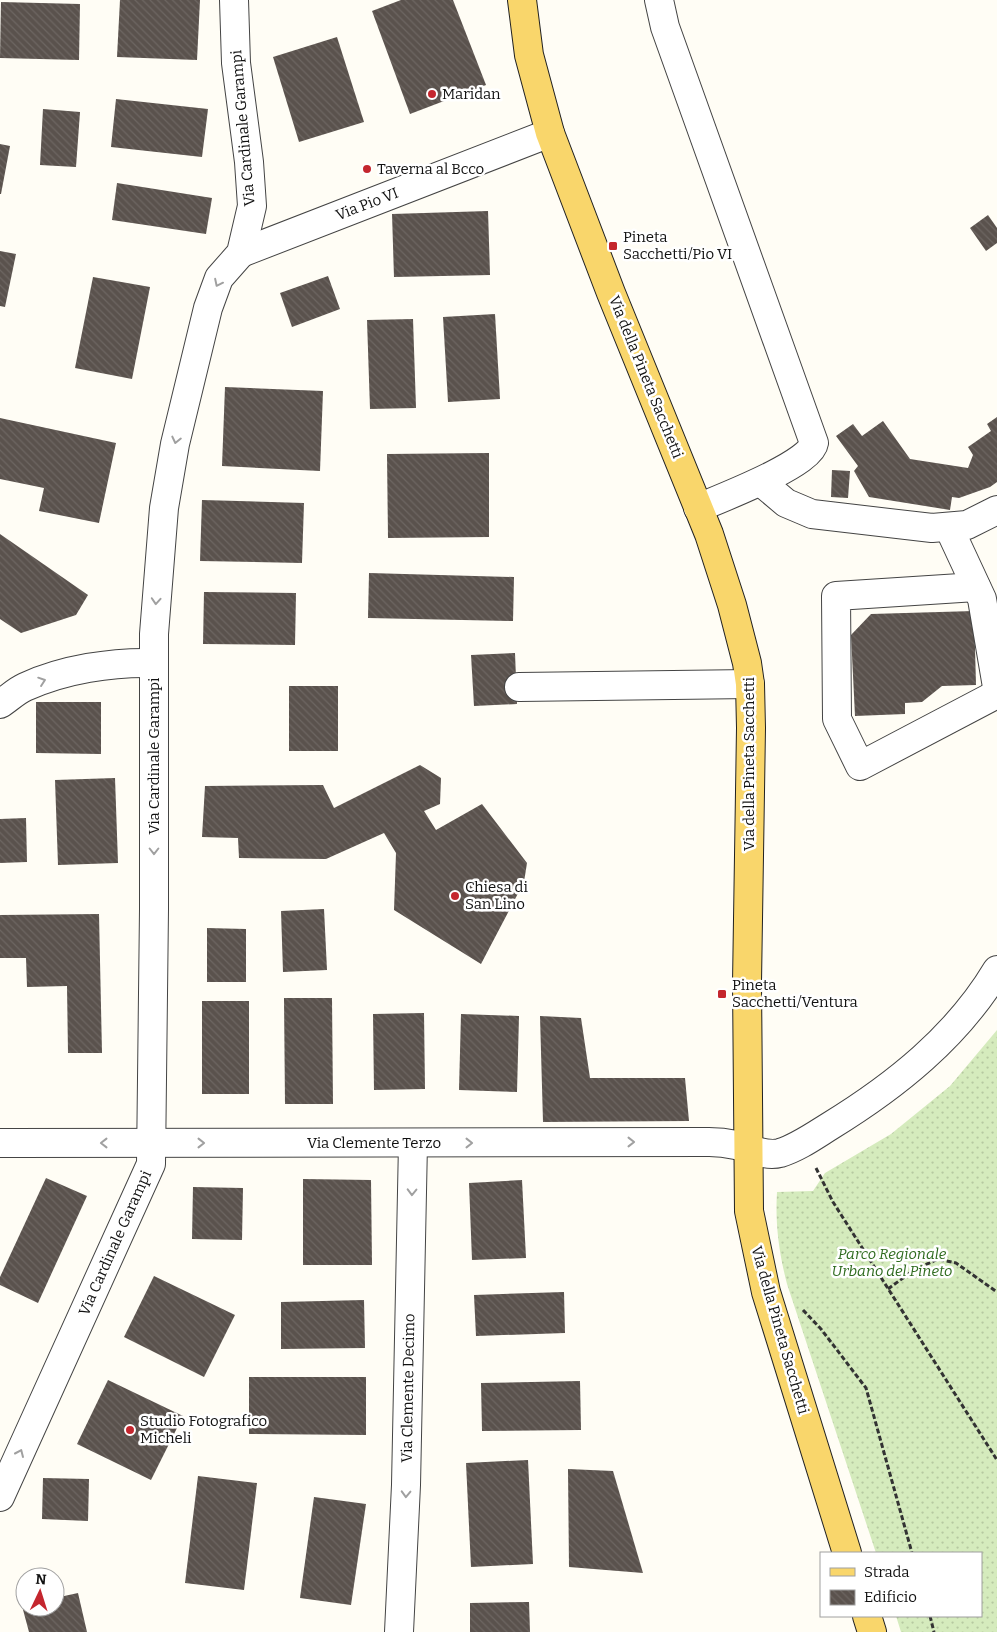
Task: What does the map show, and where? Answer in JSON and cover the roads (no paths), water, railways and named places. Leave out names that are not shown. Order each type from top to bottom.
[{"type":"main road","name":"Via della Pineta Sacchetti","points":[[521,1],[529,55],[550,133],[611,293],[698,508],[732,605],[747,663],[750,684],[747,983],[749,1211],[766,1292],[847,1552]]},
{"type":"main road","points":[[867,1617],[872,1632]]},
{"type":"street","name":"Via Cardinale Garampi","points":[[0,1497],[150,1164],[152,1142],[153,663],[164,508],[175,444],[208,308],[220,278],[241,253],[252,206],[249,162],[236,63],[234,0]]},
{"type":"street","points":[[659,0],[665,27],[814,438],[814,447],[809,453],[761,482],[698,508]]},
{"type":"street","name":"Via Pio VI","points":[[241,253],[550,133]]},
{"type":"street","points":[[761,482],[786,503],[812,514],[932,528],[949,528],[967,524],[997,510]]},
{"type":"street","points":[[949,528],[982,600],[997,687]]},
{"type":"street","points":[[976,587],[836,596],[837,720],[860,766],[997,694]]},
{"type":"street","points":[[0,704],[24,687],[70,672],[120,664],[153,663]]},
{"type":"street","points":[[519,687],[750,684]]},
{"type":"street","name":"Via Clemente Terzo","points":[[0,1143],[709,1142],[748,1148],[769,1154],[779,1153],[803,1142],[884,1092],[922,1060],[959,1020],[997,970]]},
{"type":"street","name":"Via Clemente Decimo","points":[[399,1632],[406,1485],[413,1143]]},
{"type":"place","name":"Maridan","points":[[432,94]]},
{"type":"place","name":"Taverna al Bcco","points":[[367,169]]},
{"type":"place","name":"Pineta Sacchetti/Pio VI","points":[[613,246]]},
{"type":"place","name":"Chiesa di San Lino","points":[[455,896]]},
{"type":"place","name":"Pineta Sacchetti/Ventura","points":[[722,994]]},
{"type":"place","name":"Studio Fotografico Micheli","points":[[130,1430]]},
{"type":"park label","name":"Parco Regionale Urbano del Pineto","points":[[892,1262]]}]
